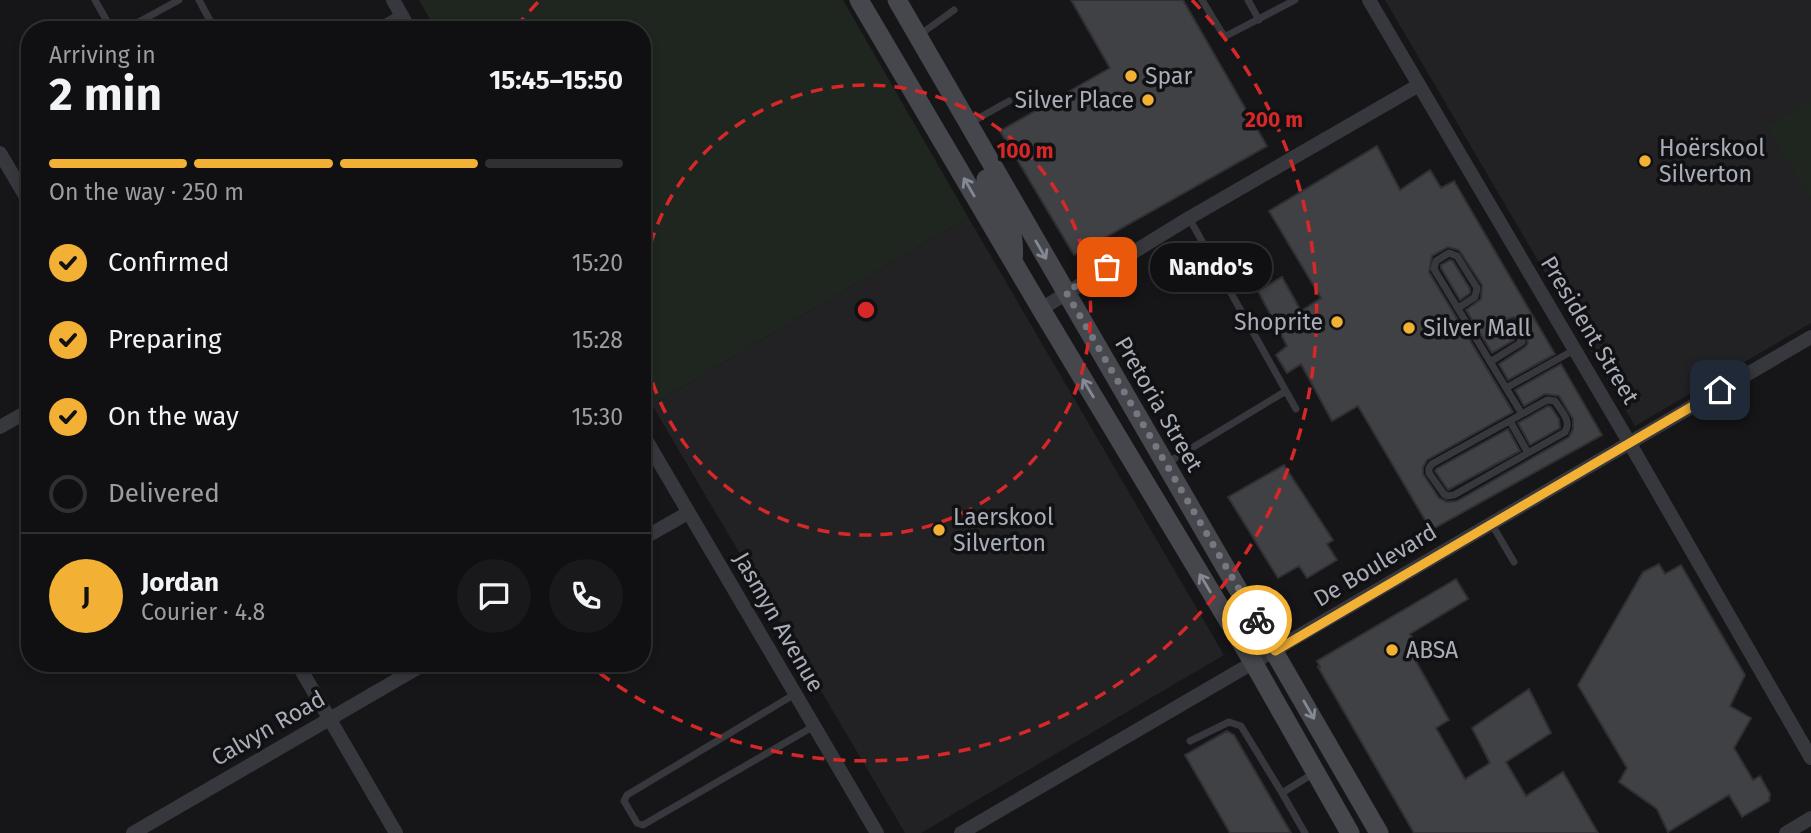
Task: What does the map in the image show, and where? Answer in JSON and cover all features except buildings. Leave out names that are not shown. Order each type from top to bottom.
[{"type":"main road","points":[[859,0],[1253,662],[1350,833]]},
{"type":"main road","name":"Pretoria Street","points":[[897,0],[1379,833]]},
{"type":"main road","points":[[918,37],[914,44],[917,60],[1013,230],[1013,262]]},
{"type":"street","name":"President Street","points":[[1369,0],[1811,758]]},
{"type":"street","points":[[1041,309],[1189,218],[1419,85]]},
{"type":"street","points":[[0,153],[21,181]]},
{"type":"street","name":"De Boulevard","points":[[961,833],[1811,337]]},
{"type":"street","points":[[0,427],[21,415]]},
{"type":"street","name":"Jasmyn Avenue","points":[[651,449],[877,833]]},
{"type":"street","points":[[651,534],[688,513]]},
{"type":"street","points":[[302,672],[396,833]]},
{"type":"street","name":"Calvyn Road","points":[[133,833],[410,672]]},
{"type":"street","points":[[1786,833],[1811,818]]},
{"type":"lane","points":[[95,0],[107,21]]},
{"type":"lane","points":[[145,21],[180,0]]},
{"type":"lane","points":[[199,0],[210,21]]},
{"type":"lane","points":[[1202,0],[1226,36],[1292,1]]},
{"type":"lane","points":[[1248,0],[1259,20]]},
{"type":"lane","points":[[382,21],[397,7]]},
{"type":"lane","points":[[918,37],[954,10]]},
{"type":"lane","points":[[968,124],[1009,101]]},
{"type":"lane","points":[[1189,218],[1296,409]]},
{"type":"lane","points":[[1458,309],[1475,297],[1477,288],[1457,256],[1449,253],[1436,261],[1434,269],[1458,309],[1490,362],[1522,414]]},
{"type":"lane","points":[[1490,362],[1522,342],[1513,323]]},
{"type":"lane","points":[[1506,388],[1574,350]]},
{"type":"lane","points":[[1166,463],[1286,391]]},
{"type":"lane","points":[[1550,399],[1555,401],[1568,423],[1565,432],[1447,496],[1429,473],[1429,468],[1510,421],[1550,399]]},
{"type":"lane","points":[[1510,421],[1528,453]]},
{"type":"lane","points":[[1491,523],[1514,562]]},
{"type":"lane","points":[[795,694],[624,797],[637,823],[643,825],[814,726]]},
{"type":"lane","points":[[1190,741],[1229,722],[1241,726],[1305,833]]},
{"type":"lane","points":[[1282,793],[1314,773]]},
{"type":"shaded area","points":[[419,0],[843,0],[968,217],[652,405],[651,21],[431,21]]},
{"type":"shaded area","name":"Hoërskool Silverton","points":[[1385,0],[1811,0],[1811,323],[1635,426]]},
{"type":"shaded area","points":[[1811,101],[1811,199],[1767,126]]},
{"type":"shaded area","name":"Laerskool Silverton","points":[[968,217],[1224,655],[921,833],[905,833],[652,405]]},
{"type":"way so far","points":[[1107,267],[1066,292],[1257,620]]},
{"type":"place","name":"Spar","points":[[1131,76]]},
{"type":"place","name":"Silver Place","points":[[1148,100]]},
{"type":"place","name":"Hoërskool Silverton","points":[[1645,161]]},
{"type":"place","name":"Nando's","points":[[1107,267]]},
{"type":"place","name":"Shoprite","points":[[1337,322]]},
{"type":"place","name":"Silver Mall","points":[[1409,328]]},
{"type":"place","name":"Laerskool Silverton","points":[[939,530]]},
{"type":"place","name":"ABSA","points":[[1392,650]]},
{"type":"route","points":[[1257,620],[1275,651],[1720,390]]}]
